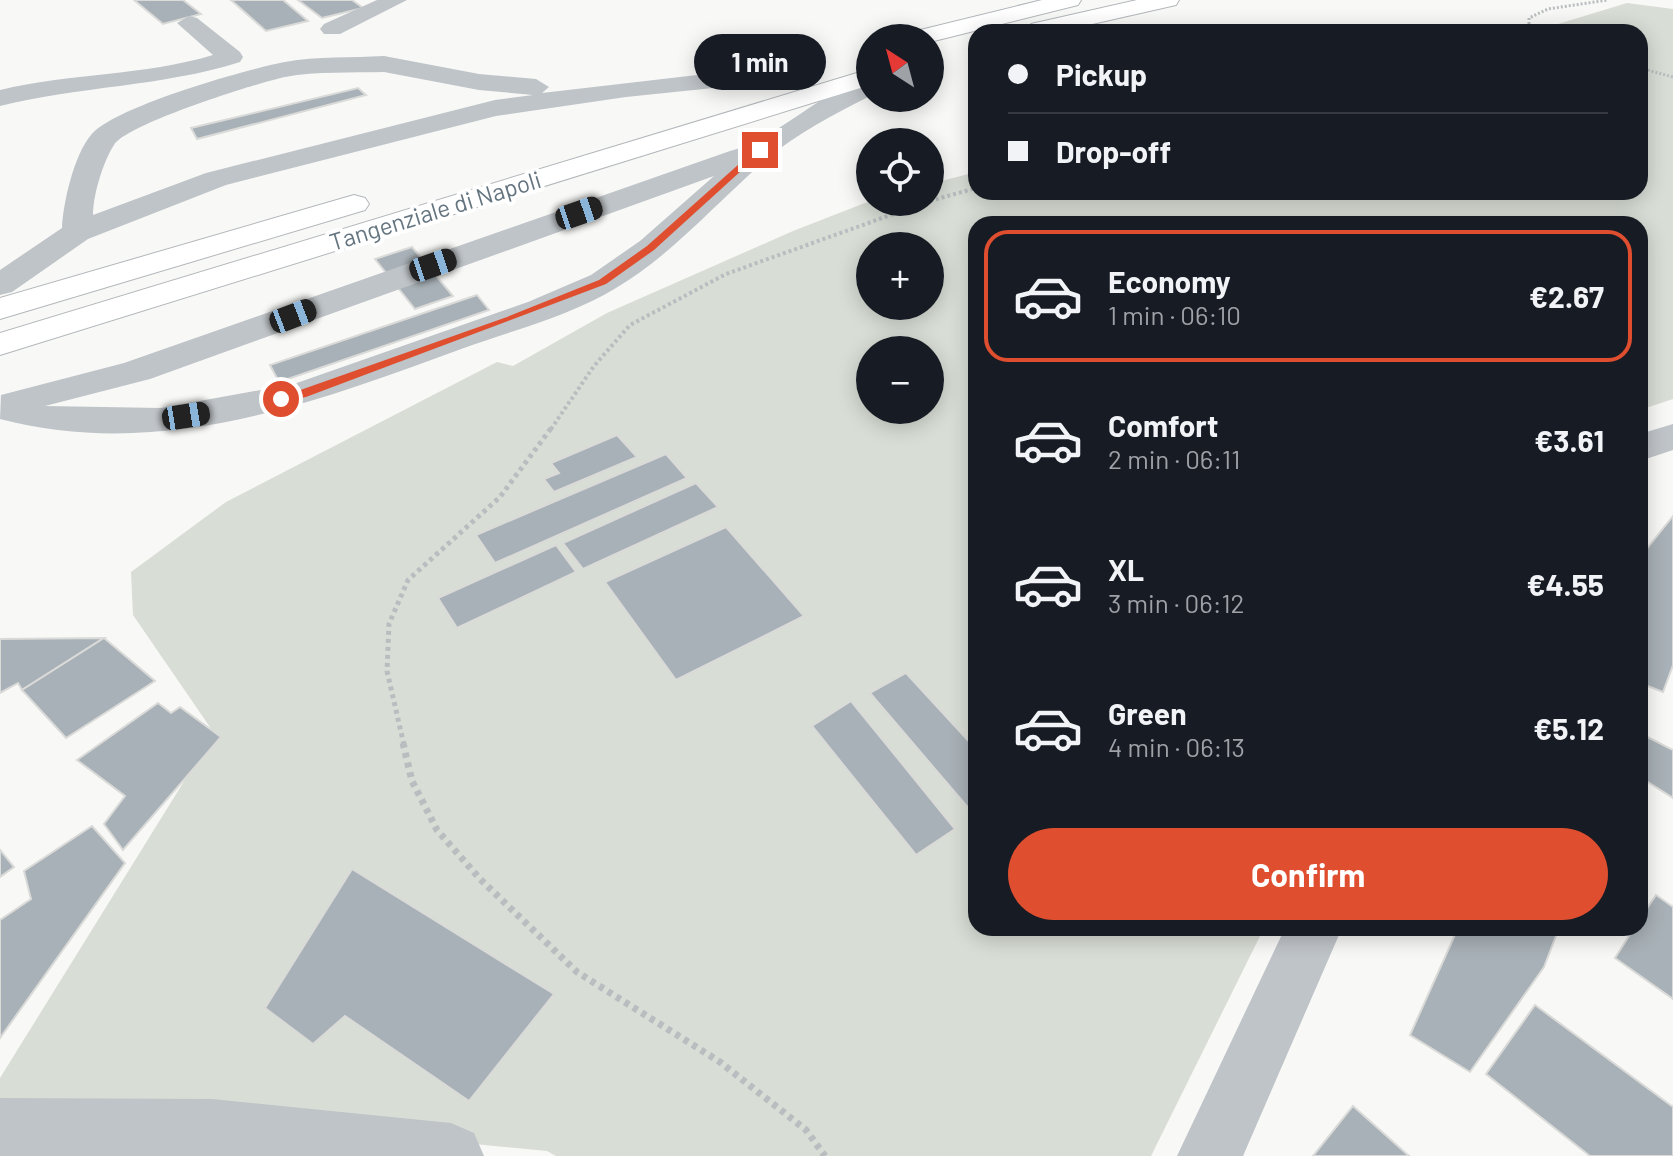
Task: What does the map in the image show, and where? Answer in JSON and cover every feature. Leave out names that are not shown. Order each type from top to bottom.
[{"type":"highway","points":[[973,24],[1070,0]]},
{"type":"highway","points":[[1064,24],[1168,0]]},
{"type":"highway","points":[[944,31],[968,25]]},
{"type":"highway","points":[[944,55],[968,48]]},
{"type":"highway","name":"Tangenziale di Napoli","points":[[559,143],[856,55]]},
{"type":"highway","name":"Tangenziale di Napoli","points":[[0,344],[856,81]]},
{"type":"highway","name":"Tangenziale di Napoli","points":[[0,309],[378,197]]},
{"type":"street","points":[[332,29],[396,0]]},
{"type":"street","points":[[0,98],[69,85],[156,78],[195,70],[231,57],[189,23]]},
{"type":"street","points":[[77,232],[78,203],[102,139],[123,124],[241,80],[288,69],[384,64],[479,82],[559,89],[626,89]]},
{"type":"street","points":[[0,285],[77,232],[231,175],[495,108],[626,89],[800,71]]},
{"type":"street","points":[[0,407],[47,419],[161,420],[303,394],[540,309],[603,282],[651,248],[760,150],[821,110],[856,93]]},
{"type":"street","points":[[0,407],[137,371],[760,150]]},
{"type":"street","points":[[1648,445],[1673,436]]},
{"type":"street","points":[[1210,1156],[1310,936]]},
{"type":"street","points":[[0,1130],[212,1131],[451,1156]]},
{"type":"path","points":[[1529,24],[1529,18],[1548,9],[1608,0]]},
{"type":"path","points":[[1648,70],[1673,77]]},
{"type":"path","points":[[944,197],[968,190]]},
{"type":"path","points":[[825,1156],[806,1130],[720,1062],[577,972],[480,879],[437,830],[412,781],[401,734],[387,671],[389,624],[408,580],[500,497],[537,450],[594,366],[630,325],[726,274],[889,216]]},
{"type":"shaded area","points":[[1627,3],[1673,9],[1673,399],[1648,407],[1648,216],[968,216],[968,936],[1260,936],[1151,1156],[556,1156],[547,1151],[0,1098],[0,1078],[214,733],[133,615],[131,572],[226,502],[497,362],[513,366],[607,313],[856,206],[856,216],[944,216],[944,180],[968,174],[968,200],[1648,200],[1648,24],[1558,24]]},
{"type":"building","points":[[134,0],[183,0],[201,14],[163,24]]},
{"type":"building","points":[[231,0],[283,0],[308,21],[266,31]]},
{"type":"building","points":[[298,0],[352,0],[363,8],[322,18]]},
{"type":"building","points":[[358,88],[366,95],[197,139],[191,128]]},
{"type":"building","points":[[412,247],[453,296],[415,309],[375,259]]},
{"type":"building","points":[[477,295],[489,310],[279,382],[270,365]]},
{"type":"building","points":[[617,435],[637,457],[554,492],[544,479],[559,473],[551,463]]},
{"type":"building","points":[[666,454],[687,478],[495,563],[476,535]]},
{"type":"building","points":[[696,483],[718,507],[583,569],[563,543]]},
{"type":"building","points":[[1673,516],[1673,665],[1663,692],[1648,686],[1648,547]]},
{"type":"building","points":[[726,527],[804,616],[676,680],[605,582]]},
{"type":"building","points":[[556,545],[576,572],[457,628],[438,598]]},
{"type":"building","points":[[104,638],[22,690],[18,683],[0,693],[0,639]]},
{"type":"building","points":[[104,638],[155,681],[66,738],[22,690]]},
{"type":"building","points":[[906,673],[968,740],[968,808],[870,693]]},
{"type":"building","points":[[851,701],[955,829],[916,855],[812,726]]},
{"type":"building","points":[[158,703],[171,713],[180,707],[221,737],[123,850],[104,824],[125,796],[77,760]]},
{"type":"building","points":[[1648,737],[1673,750],[1673,798],[1648,782]]},
{"type":"building","points":[[92,826],[125,863],[0,1038],[0,920],[31,899],[24,871]]},
{"type":"building","points":[[0,850],[14,867],[0,877]]},
{"type":"building","points":[[352,869],[554,994],[469,1101],[345,1016],[313,1044],[265,1008]]},
{"type":"building","points":[[1656,895],[1673,907],[1673,999],[1615,958],[1629,936],[1648,936],[1648,907]]},
{"type":"building","points":[[1454,936],[1556,936],[1544,967],[1470,1072],[1410,1035]]},
{"type":"building","points":[[1535,1005],[1673,1107],[1673,1156],[1590,1156],[1486,1074]]},
{"type":"building","points":[[1353,1106],[1409,1156],[1313,1156]]},
{"type":"route","points":[[281,399],[303,394],[540,309],[603,282],[651,248],[760,150]]}]
